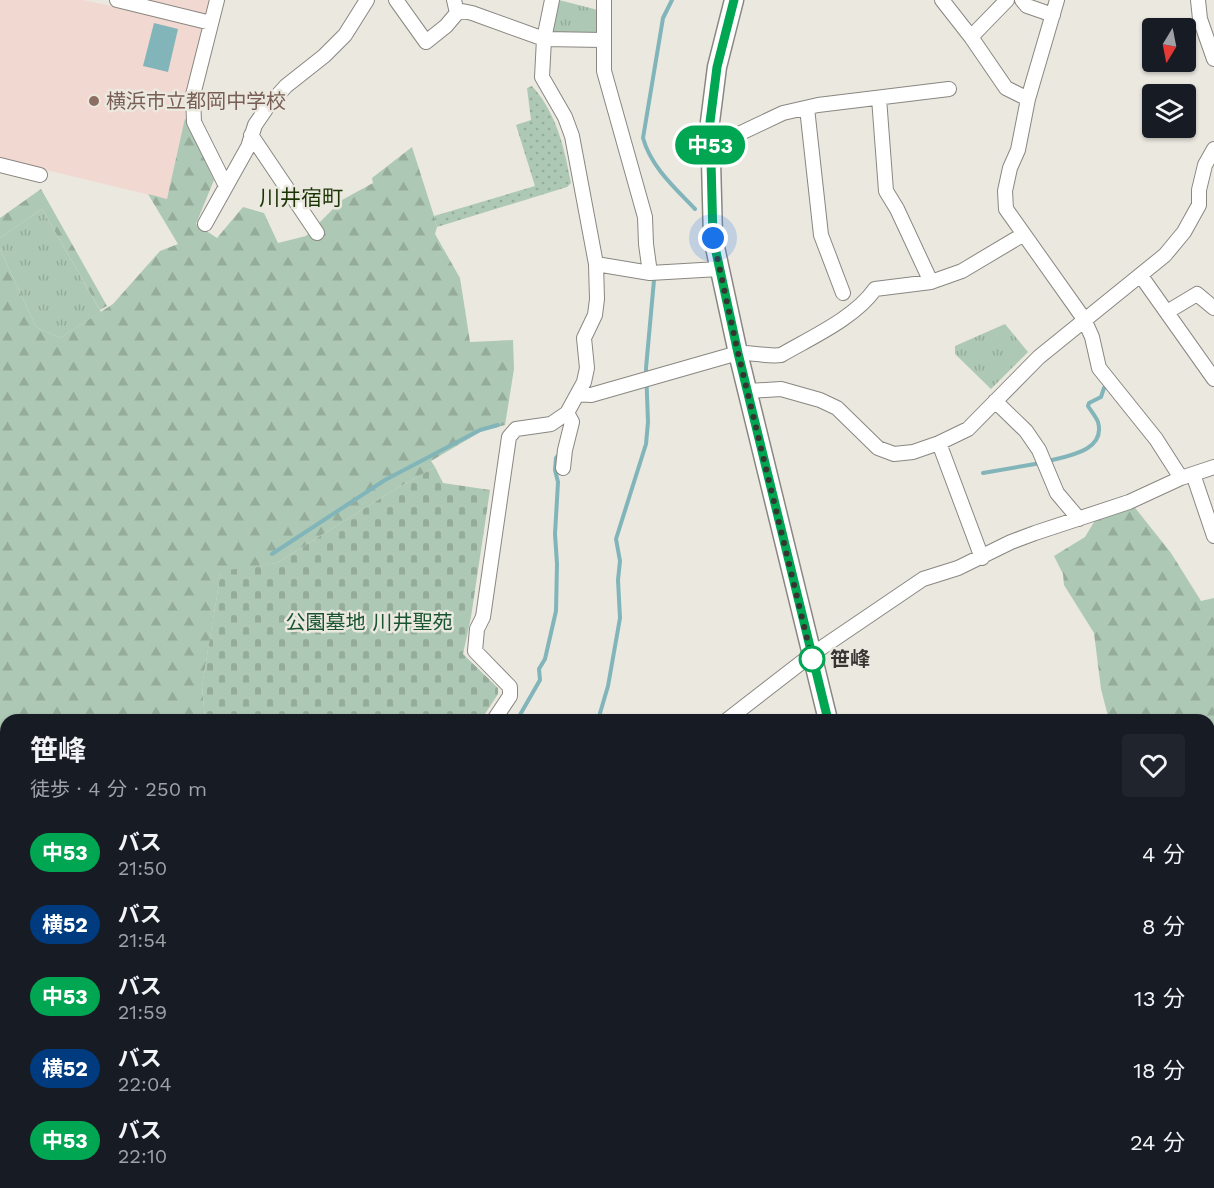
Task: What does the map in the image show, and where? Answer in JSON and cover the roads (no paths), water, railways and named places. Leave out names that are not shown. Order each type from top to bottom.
[{"type":"street","points":[[117,0],[211,23]]},
{"type":"street","points":[[217,0],[193,95],[194,122],[226,186]]},
{"type":"street","points":[[205,224],[248,147],[255,125],[268,106],[286,86],[324,56],[345,35],[367,0]]},
{"type":"street","points":[[396,0],[426,42],[446,26],[455,6],[462,11],[544,39],[603,40]]},
{"type":"street","points":[[498,714],[510,696],[510,687],[475,651],[477,629],[483,617],[509,437],[516,429],[551,424],[567,413],[584,382],[587,368],[584,338],[596,315],[596,264],[572,136],[560,108],[542,77],[544,39],[552,0]]},
{"type":"street","points":[[604,0],[604,71],[645,217],[650,273]]},
{"type":"street","points":[[734,0],[717,67],[710,122],[713,238],[738,353],[826,714]]},
{"type":"street","points":[[942,0],[1006,88],[1028,99]]},
{"type":"street","points":[[971,37],[1007,0]]},
{"type":"street","points":[[1022,0],[1027,6],[1053,15]]},
{"type":"street","points":[[1057,0],[1028,99],[1018,150],[1010,168],[1005,191],[1006,209],[1084,319],[1092,337],[1099,368],[1187,476],[1214,536]]},
{"type":"street","points":[[1198,0],[1200,19],[1214,59]]},
{"type":"street","points":[[710,148],[783,113],[950,89]]},
{"type":"street","points":[[879,98],[886,191],[897,208],[931,282]]},
{"type":"street","points":[[807,108],[821,235],[843,293]]},
{"type":"street","points":[[251,135],[317,233]]},
{"type":"street","points":[[748,392],[781,389],[820,400],[837,408],[878,448],[894,454],[913,452],[968,429],[1039,357],[1166,255],[1199,205],[1199,190],[1204,165],[1214,150]]},
{"type":"street","points":[[0,165],[40,175]]},
{"type":"street","points":[[578,394],[591,395],[738,353],[746,352],[771,357],[781,355],[840,320],[862,304],[875,289],[931,282],[962,271],[1024,234]]},
{"type":"street","points":[[596,264],[650,273],[719,269]]},
{"type":"street","points":[[1140,276],[1214,379]]},
{"type":"street","points":[[1167,312],[1197,294],[1214,308]]},
{"type":"street","points":[[995,400],[1026,431],[1039,450],[1057,493],[1078,519]]},
{"type":"street","points":[[563,468],[572,422],[567,413]]},
{"type":"street","points":[[939,443],[982,558]]},
{"type":"street","points":[[735,714],[811,655],[923,579],[982,558],[1011,542],[1129,502],[1214,466]]},
{"type":"water","points":[[154,23],[178,29],[168,72],[143,66]]},
{"type":"waterway","points":[[672,0],[663,18],[643,138],[658,168],[695,209]]},
{"type":"waterway","points":[[600,714],[608,686],[620,618],[618,580],[620,561],[616,539],[646,444],[648,422],[646,368],[654,280]]},
{"type":"waterway","points":[[1048,461],[1074,454],[1091,446],[1096,440],[1099,432],[1098,422],[1088,406],[1089,403],[1101,397],[1104,388]]},
{"type":"waterway","points":[[272,554],[385,480],[480,430],[498,425]]},
{"type":"waterway","points":[[520,714],[540,680],[539,669],[545,659],[556,611],[555,534],[558,482],[555,470],[556,458],[560,453]]},
{"type":"waterway","points":[[983,473],[1041,463]]},
{"type":"place","name":"横浜市立都岡中学校","points":[[94,101]]},
{"type":"place","name":"笹峰","points":[[812,659]]},
{"type":"district","name":"川井宿町","points":[[301,197]]},
{"type":"park label","name":"公園墓地 川井聖苑","points":[[369,622]]}]
